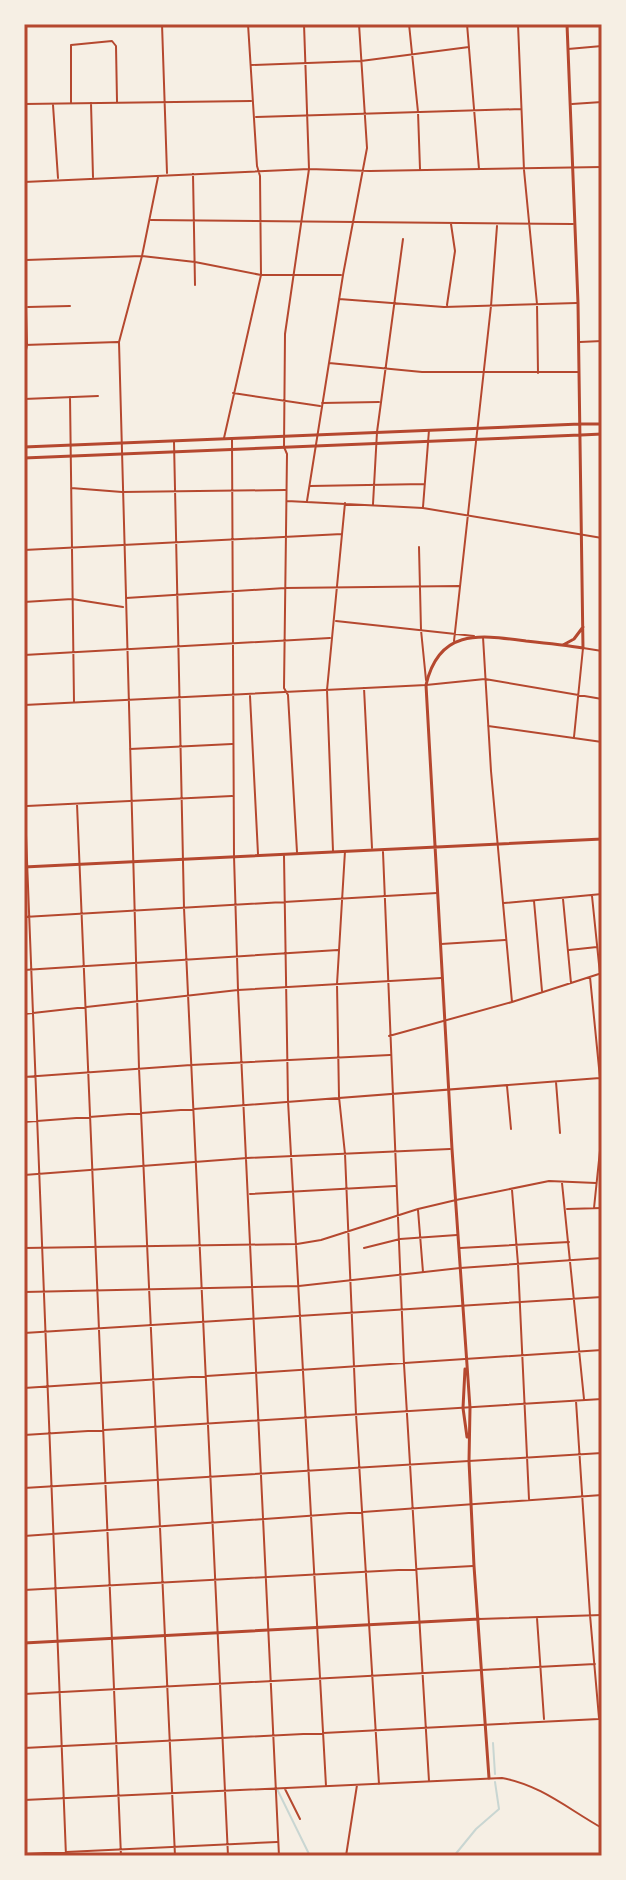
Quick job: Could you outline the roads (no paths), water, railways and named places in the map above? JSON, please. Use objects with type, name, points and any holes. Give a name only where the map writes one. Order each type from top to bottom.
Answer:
[{"type":"main road","points":[[468,1441],[470,1408],[426,685],[432,664],[454,642],[474,636],[583,648],[576,224],[567,24]]},
{"type":"main road","points":[[24,447],[602,424]]},
{"type":"main road","points":[[24,458],[602,434]]},
{"type":"main road","points":[[576,647],[575,638],[583,627]]},
{"type":"main road","points":[[562,645],[583,637]]},
{"type":"main road","points":[[25,867],[602,839]]},
{"type":"main road","points":[[466,1366],[463,1408],[468,1441],[489,1778]]},
{"type":"main road","points":[[24,1643],[479,1619]]},
{"type":"street","points":[[162,24],[168,175]]},
{"type":"street","points":[[224,439],[261,275],[261,223],[248,24]]},
{"type":"street","points":[[297,853],[288,695],[285,692],[287,454],[283,436],[285,334],[309,169],[304,24]]},
{"type":"street","points":[[307,501],[367,148],[359,24]]},
{"type":"street","points":[[409,24],[418,112],[420,171]]},
{"type":"street","points":[[467,24],[479,170]]},
{"type":"street","points":[[518,24],[524,170],[537,304],[538,373]]},
{"type":"street","points":[[71,103],[71,45],[112,41],[116,46],[117,102]]},
{"type":"street","points":[[568,49],[602,46]]},
{"type":"street","points":[[250,65],[361,61],[469,47]]},
{"type":"street","points":[[24,104],[252,101]]},
{"type":"street","points":[[91,102],[93,179]]},
{"type":"street","points":[[570,105],[602,102]]},
{"type":"street","points":[[53,104],[58,179]]},
{"type":"street","points":[[254,117],[522,109]]},
{"type":"street","points":[[24,182],[309,169],[420,171],[602,167]]},
{"type":"street","points":[[193,173],[195,285]]},
{"type":"street","points":[[158,177],[142,256],[119,342],[139,1068],[175,1856]]},
{"type":"street","points":[[150,220],[302,224],[576,224]]},
{"type":"street","points":[[447,307],[455,251],[450,223]]},
{"type":"street","points":[[454,642],[498,224]]},
{"type":"street","points":[[373,504],[380,402],[403,239]]},
{"type":"street","points":[[24,241],[27,307],[24,360]]},
{"type":"street","points":[[26,262],[142,256],[195,262],[261,275],[343,275]]},
{"type":"street","points":[[339,299],[447,307],[578,303]]},
{"type":"street","points":[[27,307],[70,306]]},
{"type":"street","points":[[579,342],[602,341]]},
{"type":"street","points":[[25,345],[119,342]]},
{"type":"street","points":[[329,363],[484,374],[579,372]]},
{"type":"street","points":[[233,393],[322,405],[380,402]]},
{"type":"street","points":[[24,399],[98,396]]},
{"type":"street","points":[[70,397],[74,703]]},
{"type":"street","points":[[423,508],[429,430]]},
{"type":"street","points":[[232,438],[235,905],[279,1856]]},
{"type":"street","points":[[174,441],[182,859],[228,1856]]},
{"type":"street","points":[[310,486],[425,484]]},
{"type":"street","points":[[70,488],[122,492],[286,490]]},
{"type":"street","points":[[286,501],[423,508],[602,538]]},
{"type":"street","points":[[333,851],[327,690],[345,503]]},
{"type":"street","points":[[24,550],[342,534]]},
{"type":"street","points":[[419,547],[426,685]]},
{"type":"street","points":[[124,598],[285,588],[461,586]]},
{"type":"street","points":[[24,602],[72,599],[124,607]]},
{"type":"street","points":[[334,621],[474,636]]},
{"type":"street","points":[[483,636],[497,844],[512,1002]]},
{"type":"street","points":[[24,655],[332,638]]},
{"type":"street","points":[[573,738],[583,648],[602,651]]},
{"type":"street","points":[[24,705],[426,685],[485,679],[602,699]]},
{"type":"street","points":[[364,688],[373,849]]},
{"type":"street","points":[[250,694],[258,855]]},
{"type":"street","points":[[488,726],[602,742]]},
{"type":"street","points":[[129,749],[233,744]]},
{"type":"street","points":[[24,784],[26,917],[31,970],[66,1854]]},
{"type":"street","points":[[24,806],[233,796]]},
{"type":"street","points":[[77,804],[121,1856]]},
{"type":"street","points":[[383,849],[404,1364],[429,1781]]},
{"type":"street","points":[[345,851],[337,984],[337,1058],[345,1154],[356,1414],[379,1784]]},
{"type":"street","points":[[284,854],[288,1101],[326,1786]]},
{"type":"street","points":[[26,917],[438,893]]},
{"type":"street","points":[[503,903],[602,894]]},
{"type":"street","points":[[389,1036],[601,974],[592,895]]},
{"type":"street","points":[[563,898],[571,983]]},
{"type":"street","points":[[534,900],[542,992]]},
{"type":"street","points":[[441,944],[506,940]]},
{"type":"street","points":[[568,950],[597,947]]},
{"type":"street","points":[[24,970],[339,950]]},
{"type":"street","points":[[590,977],[600,1078],[602,1141],[594,1208]]},
{"type":"street","points":[[24,1014],[238,990],[443,978]]},
{"type":"street","points":[[24,1077],[390,1055]]},
{"type":"street","points":[[24,1122],[600,1078]]},
{"type":"street","points":[[556,1081],[560,1133]]},
{"type":"street","points":[[507,1084],[511,1129]]},
{"type":"street","points":[[24,1175],[247,1158],[452,1149]]},
{"type":"street","points":[[24,1248],[297,1244],[418,1209],[549,1181],[596,1183]]},
{"type":"street","points":[[562,1181],[584,1400]]},
{"type":"street","points":[[248,1194],[397,1186]]},
{"type":"street","points":[[512,1189],[529,1500]]},
{"type":"street","points":[[566,1210],[602,1208]]},
{"type":"street","points":[[418,1209],[423,1272]]},
{"type":"street","points":[[364,1248],[421,1236],[458,1235]]},
{"type":"street","points":[[459,1248],[569,1242]]},
{"type":"street","points":[[24,1292],[299,1286],[460,1268],[602,1258]]},
{"type":"street","points":[[24,1333],[602,1297]]},
{"type":"street","points":[[24,1388],[602,1350]]},
{"type":"street","points":[[24,1435],[602,1399]]},
{"type":"street","points":[[24,1748],[601,1720],[590,1615],[576,1401]]},
{"type":"street","points":[[24,1488],[602,1453]]},
{"type":"street","points":[[24,1536],[602,1495]]},
{"type":"street","points":[[24,1590],[474,1566]]},
{"type":"street","points":[[479,1619],[602,1615]]},
{"type":"street","points":[[537,1617],[544,1722]]},
{"type":"street","points":[[24,1694],[595,1664]]},
{"type":"street","points":[[24,1800],[489,1778],[513,1780],[541,1789],[602,1828]]},
{"type":"street","points":[[346,1856],[358,1784]]},
{"type":"street","points":[[284,1788],[300,1819]]},
{"type":"street","points":[[24,1854],[279,1842]]},
{"type":"waterway","points":[[493,1743],[495,1774]]},
{"type":"waterway","points":[[454,1856],[476,1829],[499,1809],[495,1782]]},
{"type":"waterway","points":[[277,1789],[310,1856]]}]
